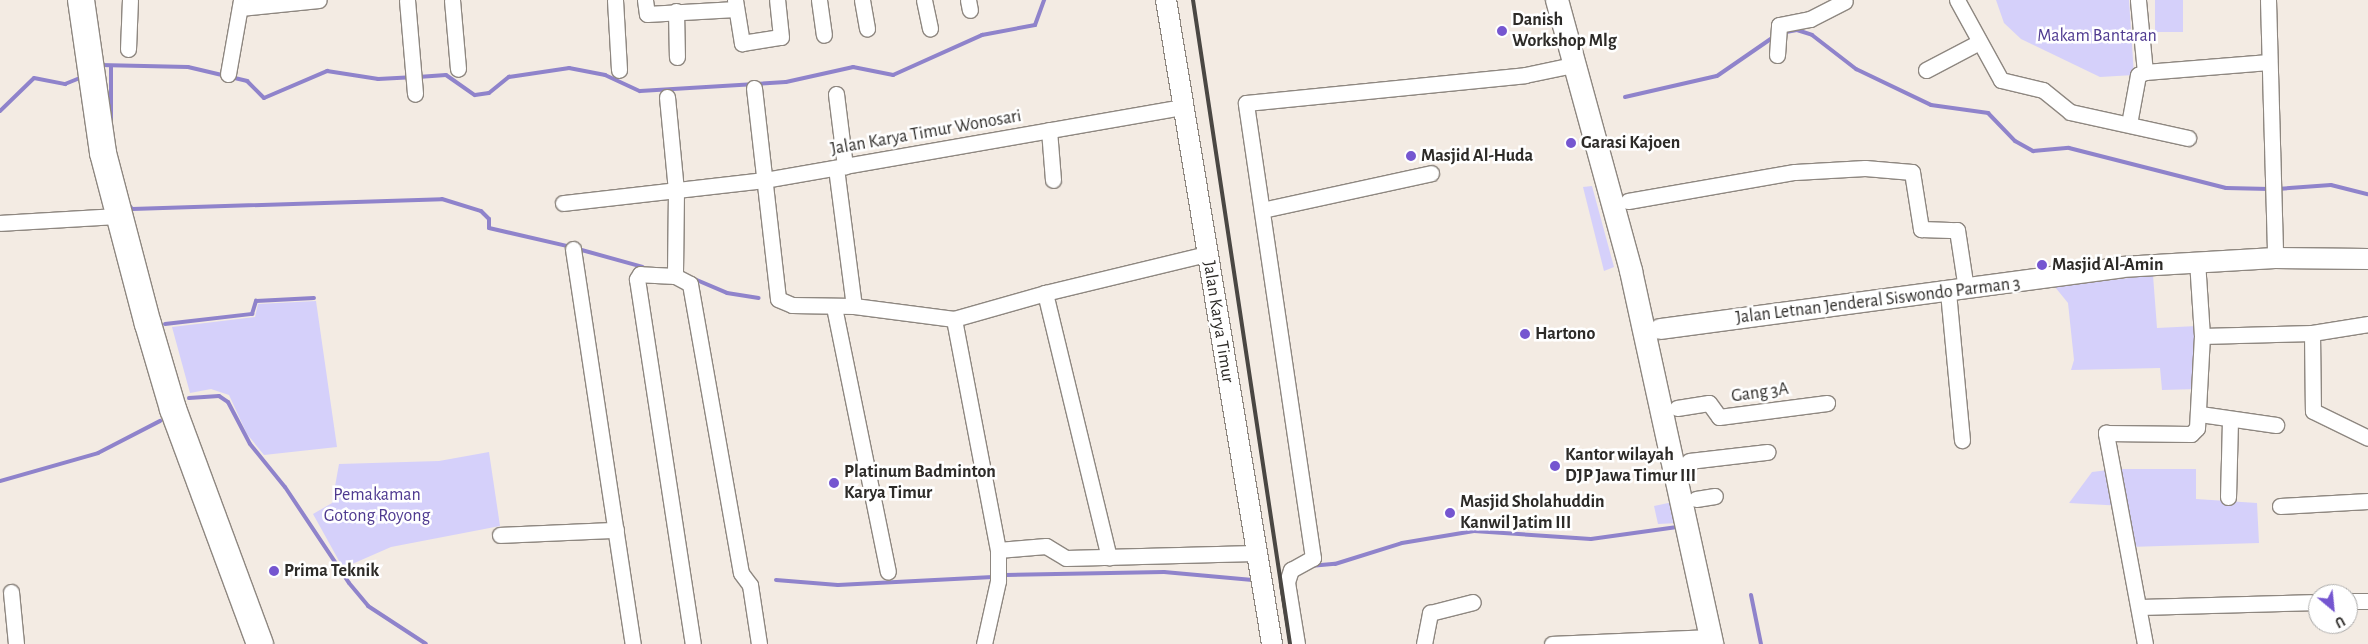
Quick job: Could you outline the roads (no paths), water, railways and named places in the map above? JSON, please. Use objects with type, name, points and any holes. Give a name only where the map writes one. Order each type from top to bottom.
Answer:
[{"type":"highway","points":[[81,0],[91,72],[118,216],[173,409],[260,644]]},
{"type":"main road","points":[[1557,0],[1571,15],[1628,201],[1660,329],[1689,461],[1706,498],[1716,642]]},
{"type":"main road","points":[[1571,15],[1577,64],[1639,303],[1716,642]]},
{"type":"street","points":[[128,49],[130,0]]},
{"type":"street","points":[[228,74],[241,4],[319,0]]},
{"type":"street","points":[[407,0],[415,83]]},
{"type":"street","points":[[452,0],[458,69]]},
{"type":"street","points":[[615,0],[619,70]]},
{"type":"street","points":[[645,0],[647,14],[735,5],[741,42],[779,38],[782,34],[777,0]]},
{"type":"street","points":[[819,0],[824,35]]},
{"type":"street","points":[[862,0],[867,29]]},
{"type":"street","points":[[924,0],[930,28]]},
{"type":"street","name":"Jalan Karya Timur","points":[[1166,0],[1255,553],[1272,644]]},
{"type":"street","points":[[1777,42],[1779,26],[1810,19],[1846,0]]},
{"type":"street","points":[[1957,0],[2001,80],[2043,90],[2070,112],[2188,138]]},
{"type":"street","points":[[2138,0],[2145,72]]},
{"type":"street","points":[[2268,0],[2275,188],[2275,258]]},
{"type":"street","points":[[676,11],[677,57]]},
{"type":"street","points":[[1926,70],[1979,42]]},
{"type":"street","points":[[2129,124],[2138,75],[2145,72],[2269,62]]},
{"type":"street","points":[[1297,644],[1289,576],[1314,558],[1246,108],[1252,100],[1525,75],[1577,64]]},
{"type":"street","points":[[754,88],[778,299],[792,305],[854,306],[954,319],[1045,293],[1206,254]]},
{"type":"street","points":[[836,94],[854,306]]},
{"type":"street","points":[[667,97],[676,191],[675,276]]},
{"type":"street","name":"Jalan Karya Timur Wonosari","points":[[563,203],[764,180],[1183,107]]},
{"type":"street","points":[[1048,130],[1054,180]]},
{"type":"street","points":[[1628,201],[1795,172],[1865,168],[1912,172],[1921,229],[1957,230],[1962,440]]},
{"type":"street","points":[[1262,210],[1431,173]]},
{"type":"street","points":[[0,223],[118,216]]},
{"type":"street","points":[[573,249],[633,644]]},
{"type":"street","name":"Jalan Letnan Jenderal Siswondo Parman 3","points":[[1660,329],[1957,290],[2197,262],[2275,258],[2368,259]]},
{"type":"street","points":[[2146,644],[2106,433],[2191,434],[2200,414],[2202,336],[2197,262]]},
{"type":"street","points":[[693,644],[638,278],[640,274],[675,276],[690,284],[741,573],[750,585],[760,644],[754,644]]},
{"type":"street","points":[[1045,293],[1108,557]]},
{"type":"street","points":[[834,307],[888,572]]},
{"type":"street","points":[[954,319],[998,550],[998,581],[984,644]]},
{"type":"street","points":[[2202,336],[2312,333],[2368,324]]},
{"type":"street","points":[[2312,333],[2312,411],[2368,438]]},
{"type":"street","name":"Gang 3A","points":[[1677,408],[1709,403],[1719,417],[1828,402]]},
{"type":"street","points":[[2200,414],[2230,420],[2276,425]]},
{"type":"street","points":[[2228,497],[2230,420]]},
{"type":"street","points":[[1689,461],[1767,452]]},
{"type":"street","points":[[2280,506],[2368,502]]},
{"type":"street","points":[[500,534],[616,530]]},
{"type":"street","points":[[998,550],[1035,545],[1066,558],[1255,553]]},
{"type":"street","points":[[11,592],[16,644]]},
{"type":"street","points":[[1424,644],[1426,617],[1430,613],[1473,602]]},
{"type":"street","points":[[2140,607],[2308,602]]},
{"type":"street","points":[[1552,644],[1716,642]]},
{"type":"waterway","points":[[418,77],[446,75],[475,95],[489,93],[509,77],[569,68],[605,75],[640,91],[786,82],[853,67],[893,75],[982,35],[1035,25],[1044,0]]},
{"type":"waterway","points":[[1781,33],[1797,30],[1812,35],[1856,69],[1931,105],[1988,113],[2015,141],[2033,151],[2069,148],[2226,188],[2270,189]]},
{"type":"waterway","points":[[1625,97],[1717,76],[1775,36]]},
{"type":"waterway","points":[[100,65],[188,67],[247,81],[264,98],[327,71],[378,79],[411,77]]},
{"type":"waterway","points":[[111,67],[111,123]]},
{"type":"waterway","points":[[0,111],[34,78],[65,84],[82,77]]},
{"type":"waterway","points":[[2277,189],[2331,185],[2368,194]]},
{"type":"waterway","points":[[129,205],[132,209],[442,199],[481,211],[489,219],[489,228],[571,247]]},
{"type":"waterway","points":[[578,249],[643,267]]},
{"type":"waterway","points":[[692,278],[727,293],[759,298]]},
{"type":"waterway","points":[[165,324],[252,314],[256,301],[314,298]]},
{"type":"waterway","points":[[189,398],[219,396],[228,402],[250,444],[285,487],[349,583],[368,606],[426,644]]},
{"type":"waterway","points":[[0,481],[98,453],[160,421]]},
{"type":"waterway","points":[[1310,566],[1335,564],[1402,543],[1474,531],[1591,539],[1677,527]]},
{"type":"waterway","points":[[1006,575],[1164,572],[1253,580]]},
{"type":"waterway","points":[[776,580],[838,585],[993,577]]},
{"type":"waterway","points":[[1751,595],[1761,644]]},
{"type":"railway","points":[[1193,0],[1290,644]]},
{"type":"place","name":"Danish Workshop Mlg","points":[[1502,31]]},
{"type":"place","name":"Garasi Kajoen","points":[[1571,143]]},
{"type":"place","name":"Masjid Al-Huda","points":[[1411,156]]},
{"type":"place","name":"Masjid Al-Amin","points":[[2042,265]]},
{"type":"place","name":"Hartono","points":[[1525,334]]},
{"type":"place","name":"Kantor wilayah DJP Jawa Timur III","points":[[1555,466]]},
{"type":"place","name":"Platinum Badminton Karya Timur","points":[[834,483]]},
{"type":"place","name":"Masjid Sholahuddin Kanwil Jatim III","points":[[1450,513]]},
{"type":"place","name":"Prima Teknik","points":[[274,571]]},
{"type":"park label","name":"Makam Bantaran","points":[[2097,36]]},
{"type":"park label","name":"Pemakaman Gotong Royong","points":[[377,506]]}]
